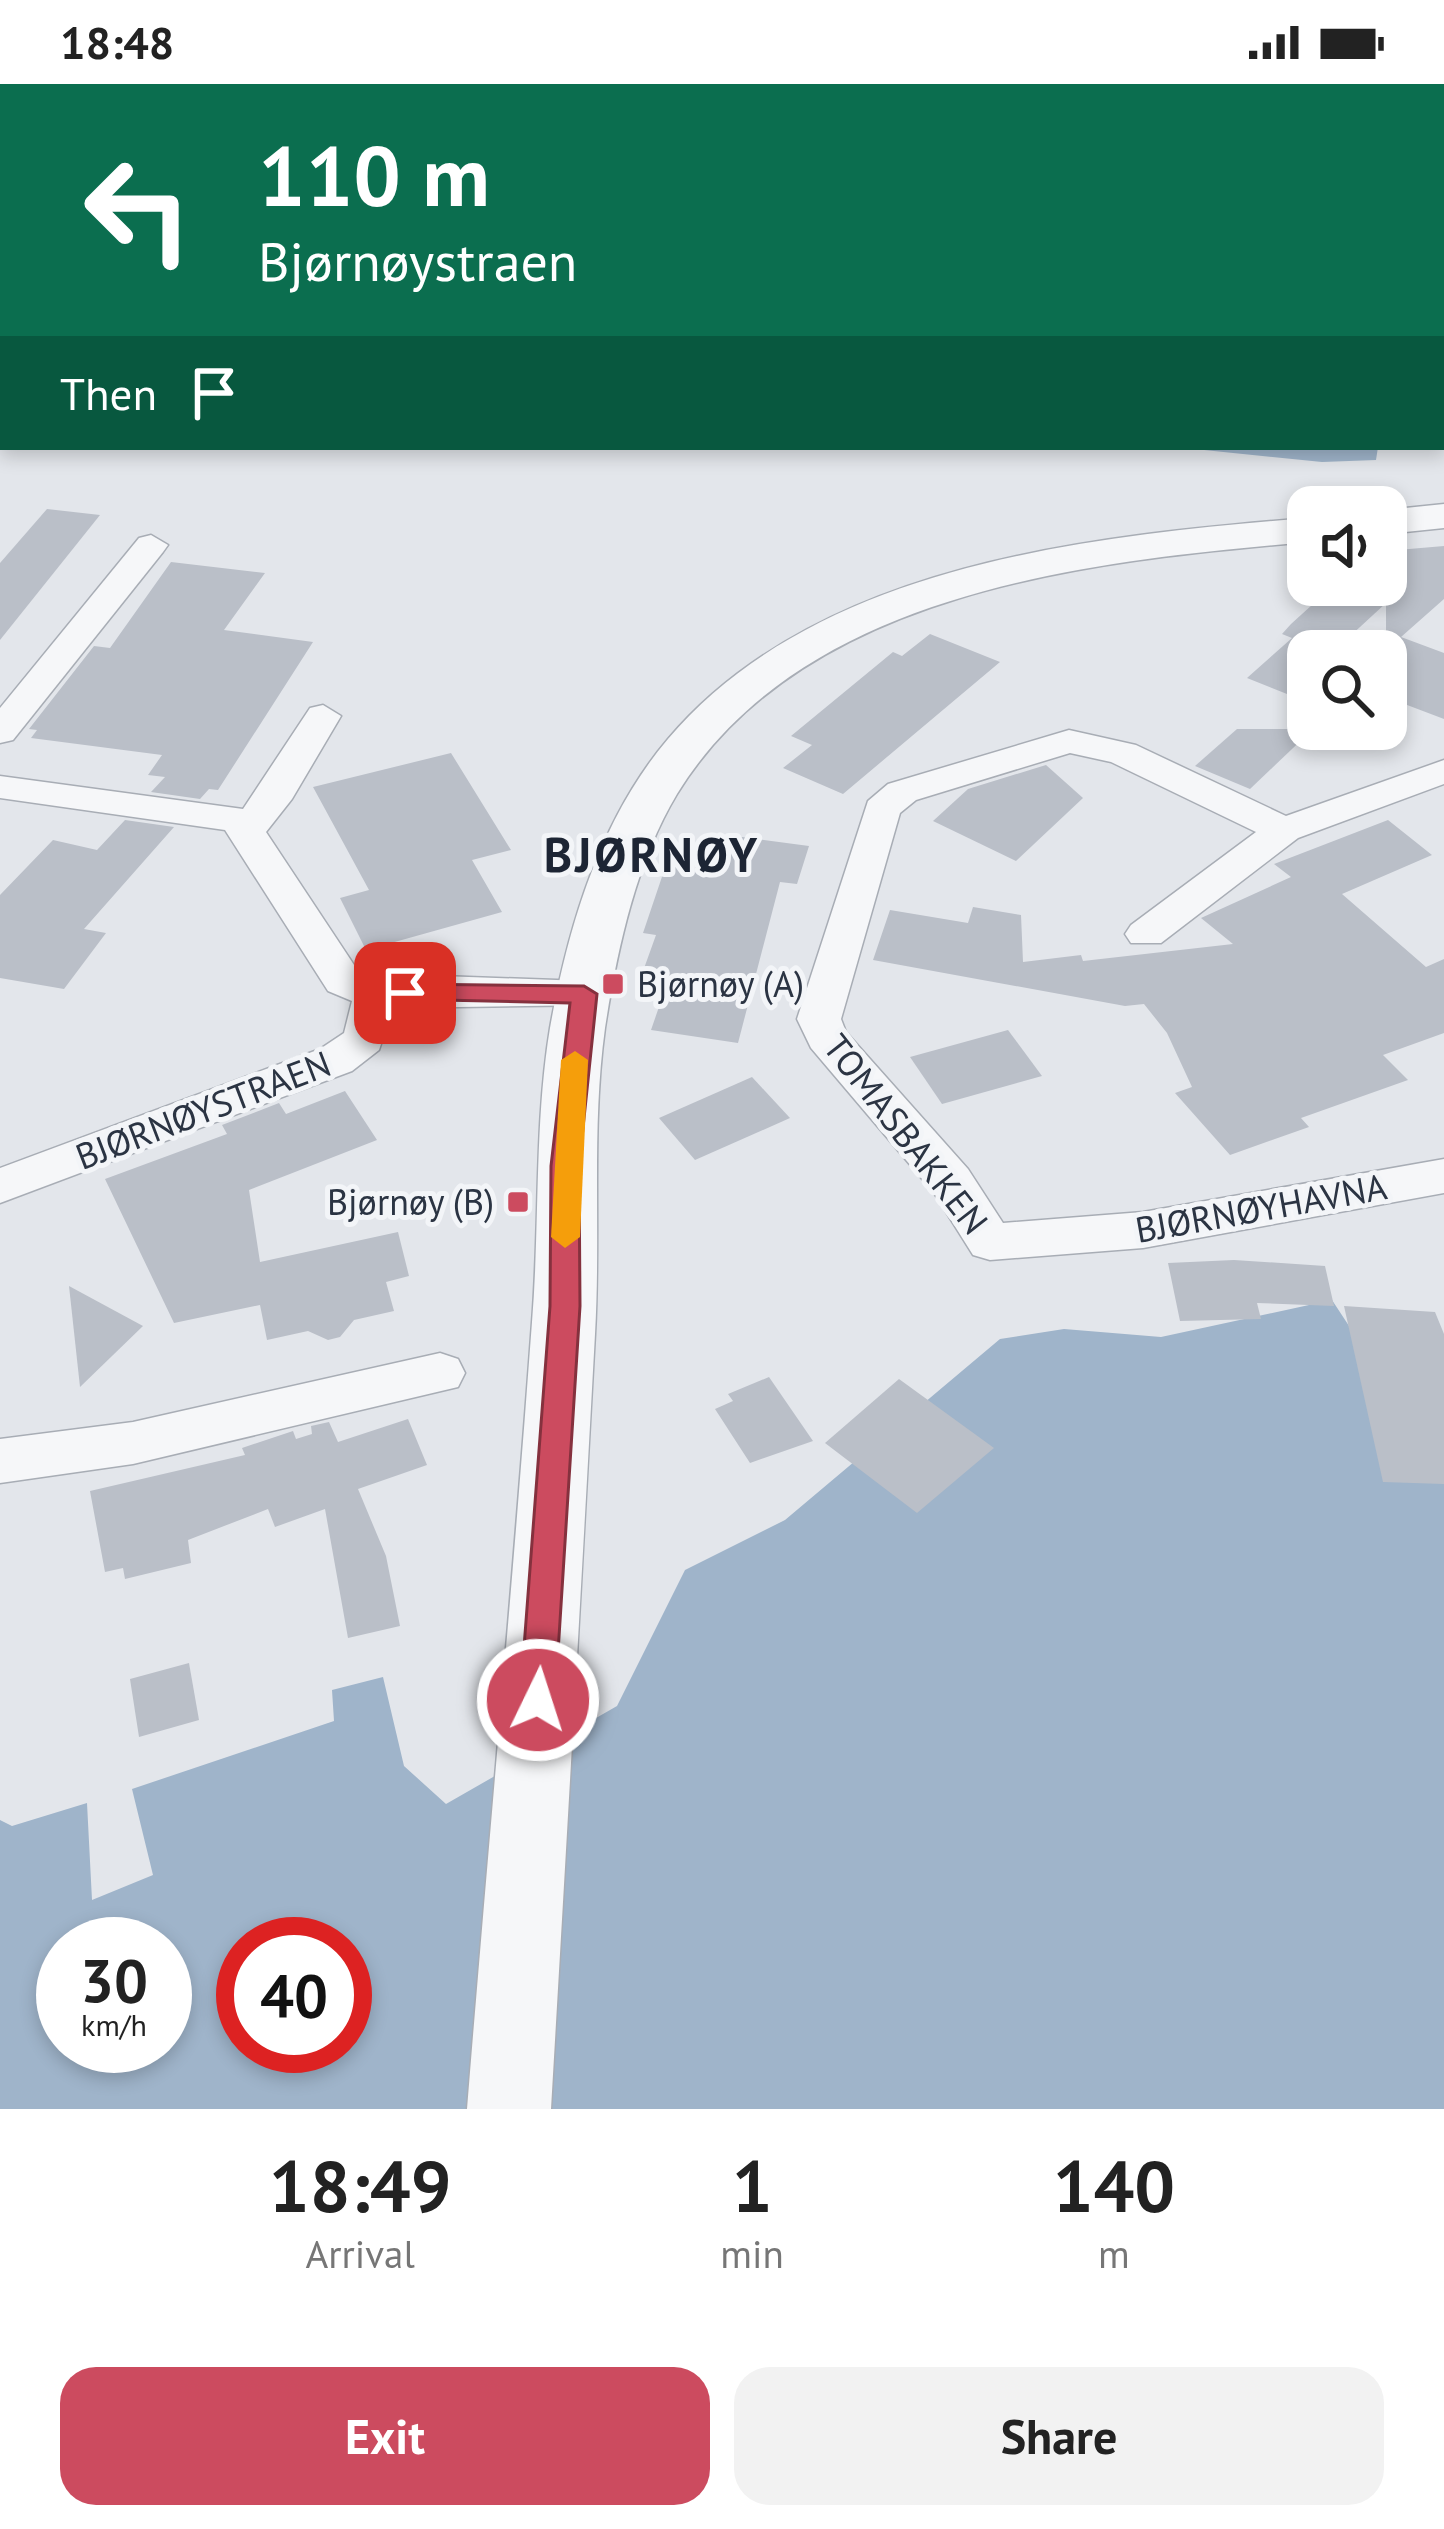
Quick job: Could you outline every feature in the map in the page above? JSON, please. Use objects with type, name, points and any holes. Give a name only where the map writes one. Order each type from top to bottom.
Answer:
[{"type":"street","points":[[1407,520],[1444,516]]},
{"type":"street","points":[[509,2109],[565,1306],[565,1166],[584,994],[623,862],[652,795],[736,698],[895,609],[1024,566],[1155,545],[1287,532]]},
{"type":"street","points":[[0,732],[152,544]]},
{"type":"street","points":[[248,828],[273,799],[323,716]]},
{"type":"street","name":"TOMASBAKKEN","points":[[1077,1234],[990,1242],[951,1181],[821,1029],[821,997],[882,809],[902,792],[1069,741],[1124,753],[1284,830]]},
{"type":"street","points":[[1147,934],[1284,830],[1444,771]]},
{"type":"street","points":[[0,787],[219,815],[248,828],[299,919],[343,980],[375,994],[441,990],[584,994]]},
{"type":"street","name":"BJØRNØYSTRAEN","points":[[0,1186],[336,1060],[364,1040],[375,994]]},
{"type":"street","name":"BJØRNØYHAVNA","points":[[1077,1234],[1281,1208],[1444,1176]]},
{"type":"street","points":[[0,1461],[133,1443],[440,1373]]},
{"type":"water","points":[[1204,450],[1378,450],[1376,460],[1322,462]]},
{"type":"water","points":[[1332,1300],[1391,1390],[1444,1391],[1444,2109],[0,2109],[0,1820],[12,1826],[87,1803],[92,1900],[153,1875],[132,1789],[334,1721],[332,1690],[383,1677],[404,1766],[446,1804],[617,1706],[685,1570],[785,1520],[1000,1339],[1064,1329],[1161,1337]]},
{"type":"building","points":[[47,509],[100,515],[0,640],[0,563]]},
{"type":"building","points":[[1444,546],[1444,599],[1407,632],[1386,630],[1386,606],[1407,606],[1407,549]]},
{"type":"building","points":[[171,562],[265,573],[224,630],[313,642],[218,790],[209,789],[200,799],[151,792],[165,777],[148,775],[162,755],[31,738],[37,730],[29,729],[94,646],[110,648]]},
{"type":"building","points":[[1311,606],[1383,606],[1357,630],[1287,630],[1287,636],[1282,634]]},
{"type":"building","points":[[930,634],[1000,662],[843,794],[783,768],[812,745],[791,736],[893,652],[902,656]]},
{"type":"building","points":[[1407,639],[1444,653],[1444,719],[1407,705]]},
{"type":"building","points":[[1287,642],[1287,694],[1247,678]]},
{"type":"building","points":[[1237,729],[1287,729],[1287,750],[1291,750],[1250,789],[1195,766]]},
{"type":"building","points":[[451,753],[511,850],[472,860],[502,912],[366,950],[340,898],[369,890],[313,787]]},
{"type":"building","points":[[1046,765],[1083,798],[1016,861],[933,821],[968,789]]},
{"type":"building","points":[[125,820],[174,827],[84,929],[106,933],[64,989],[0,978],[0,895],[53,840],[97,850]]},
{"type":"building","points":[[1388,820],[1432,855],[1342,894],[1426,967],[1444,959],[1444,1033],[1383,1055],[1408,1080],[1301,1118],[1309,1127],[1230,1155],[1175,1093],[1192,1087],[1167,1033],[1144,1004],[1125,1006],[873,960],[890,910],[968,923],[973,907],[1021,915],[1023,962],[1081,955],[1083,961],[1233,944],[1201,918],[1291,877],[1274,864]]},
{"type":"building","points":[[713,833],[809,846],[797,884],[780,882],[738,1043],[651,1030],[669,978],[642,974],[656,935],[643,933],[669,856],[704,860]]},
{"type":"building","points":[[1008,1030],[1042,1076],[942,1104],[910,1057]]},
{"type":"building","points":[[752,1077],[790,1118],[695,1160],[659,1118]]},
{"type":"building","points":[[345,1091],[377,1140],[249,1190],[260,1262],[398,1232],[409,1276],[386,1282],[394,1311],[354,1320],[340,1337],[328,1340],[308,1331],[267,1340],[260,1305],[174,1323],[105,1179],[227,1134],[222,1125],[279,1103],[286,1114]]},
{"type":"building","points":[[1234,1260],[1325,1266],[1334,1306],[1257,1303],[1261,1319],[1180,1321],[1168,1263]]},
{"type":"building","points":[[69,1286],[143,1326],[80,1387]]},
{"type":"building","points":[[1344,1306],[1435,1312],[1444,1334],[1444,1484],[1383,1482]]},
{"type":"building","points":[[769,1377],[813,1441],[750,1463],[715,1409],[733,1401],[728,1394]]},
{"type":"building","points":[[899,1379],[994,1448],[917,1513],[825,1443]]},
{"type":"building","points":[[408,1419],[427,1465],[358,1489],[386,1556],[400,1626],[348,1638],[325,1509],[275,1527],[268,1509],[188,1540],[191,1563],[125,1579],[123,1568],[105,1572],[90,1491],[245,1455],[242,1448],[293,1431],[296,1439],[312,1434],[311,1426],[329,1422],[338,1442]]},
{"type":"building","points":[[189,1663],[199,1720],[139,1737],[130,1679]]},
{"type":"slow traffic","points":[[565,1237],[565,1166],[575,1060]]},
{"type":"place","name":"Bjørnøy (A)","points":[[613,984]]},
{"type":"place","name":"Bjørnøy (B)","points":[[518,1202]]},
{"type":"district","name":"BJØRNØY","points":[[652,855]]},
{"type":"route","points":[[405,993],[584,994],[565,1166],[565,1306],[538,1700]]}]
